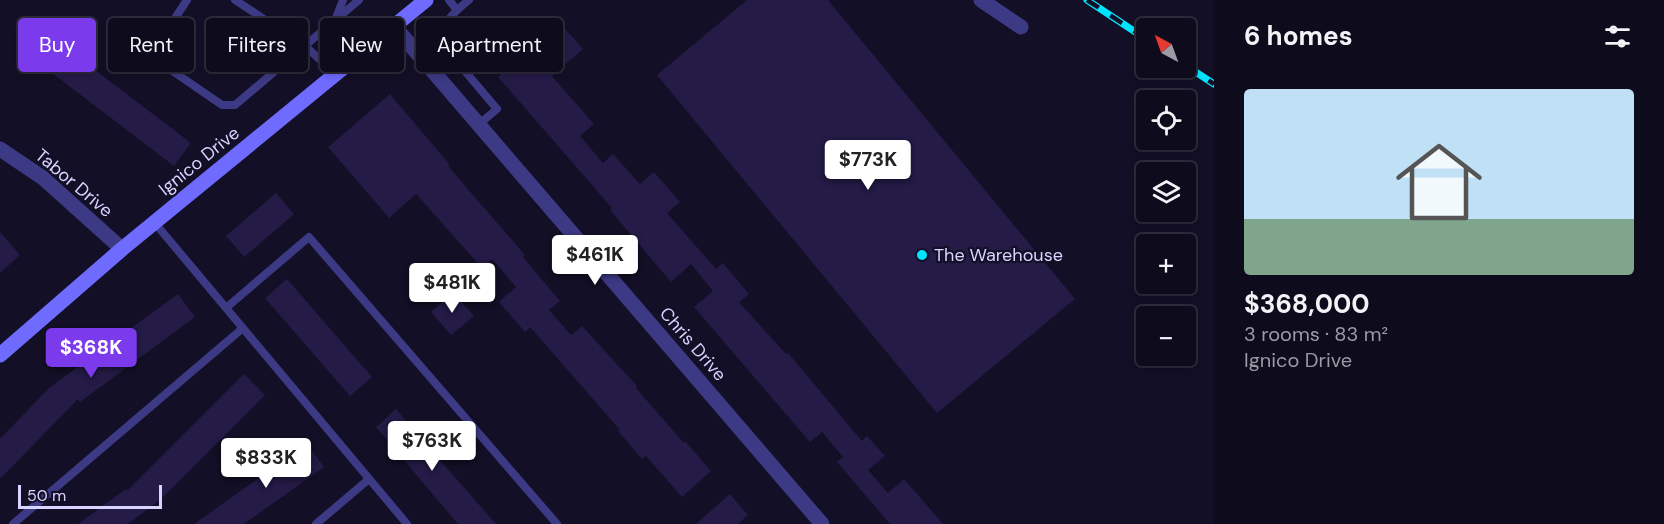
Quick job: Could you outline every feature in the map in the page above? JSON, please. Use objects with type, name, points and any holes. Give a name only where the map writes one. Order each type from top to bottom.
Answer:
[{"type":"street","name":"Ignico Drive","points":[[404,18],[426,0]]},
{"type":"street","points":[[981,0],[1021,27]]},
{"type":"street","name":"Chris Drive","points":[[404,38],[416,52]]},
{"type":"street","name":"Ignico Drive","points":[[0,355],[154,222],[338,72]]},
{"type":"street","name":"Chris Drive","points":[[433,72],[822,524]]},
{"type":"street","name":"Tabor Drive","points":[[0,149],[43,178],[122,249]]},
{"type":"lane","points":[[187,0],[156,47],[158,61],[222,105],[235,105],[274,72]]},
{"type":"lane","points":[[235,0],[262,18]]},
{"type":"lane","points":[[335,18],[344,0]]},
{"type":"lane","points":[[338,18],[359,0]]},
{"type":"lane","points":[[449,0],[457,10]]},
{"type":"lane","points":[[450,18],[469,0]]},
{"type":"lane","points":[[308,43],[320,33]]},
{"type":"lane","points":[[308,49],[336,74]]},
{"type":"lane","points":[[466,72],[497,108],[478,124]]},
{"type":"lane","points":[[154,222],[407,524]]},
{"type":"lane","points":[[226,308],[309,237],[557,524]]},
{"type":"lane","points":[[14,524],[243,328]]},
{"type":"lane","points":[[316,524],[369,479]]},
{"type":"building","points":[[747,0],[828,0],[1075,299],[937,413],[657,75]]},
{"type":"building","points":[[563,26],[583,49],[563,66]]},
{"type":"building","points":[[96,71],[191,143],[174,166],[51,72]]},
{"type":"building","points":[[504,72],[557,72],[552,76],[594,124],[580,136],[603,163],[613,154],[640,184],[654,172],[680,202],[667,213],[716,269],[723,263],[749,294],[739,302],[786,354],[788,353],[862,441],[867,436],[885,456],[868,470],[888,493],[904,479],[943,524],[890,524],[837,462],[843,457],[822,432],[810,442],[694,307],[713,291],[691,264],[671,282],[610,210],[612,208],[498,77]]},
{"type":"building","points":[[390,94],[450,165],[448,166],[525,255],[523,257],[560,301],[549,310],[571,335],[582,326],[711,471],[682,497],[646,456],[642,459],[618,431],[620,430],[530,327],[525,332],[499,302],[516,287],[492,259],[482,268],[416,194],[389,218],[328,147]]},
{"type":"building","points":[[276,193],[294,214],[244,257],[226,236]]},
{"type":"building","points":[[0,232],[20,255],[0,273]]},
{"type":"building","points":[[287,279],[372,377],[350,396],[265,298]]},
{"type":"building","points":[[453,292],[474,316],[451,335],[431,312]]},
{"type":"building","points":[[178,294],[195,317],[80,402],[78,399],[0,479],[0,439],[49,388]]},
{"type":"building","points":[[244,374],[265,395],[160,500],[128,524],[78,524],[126,489],[127,491]]},
{"type":"building","points":[[396,409],[496,524],[458,524],[376,427]]},
{"type":"building","points":[[307,444],[324,467],[244,524],[194,524]]},
{"type":"building","points":[[730,494],[748,515],[738,524],[696,524]]},
{"type":"railway","points":[[1087,0],[1136,32]]},
{"type":"railway","points":[[1196,72],[1214,84]]},
{"type":"place","name":"The Warehouse","points":[[922,255]]}]
